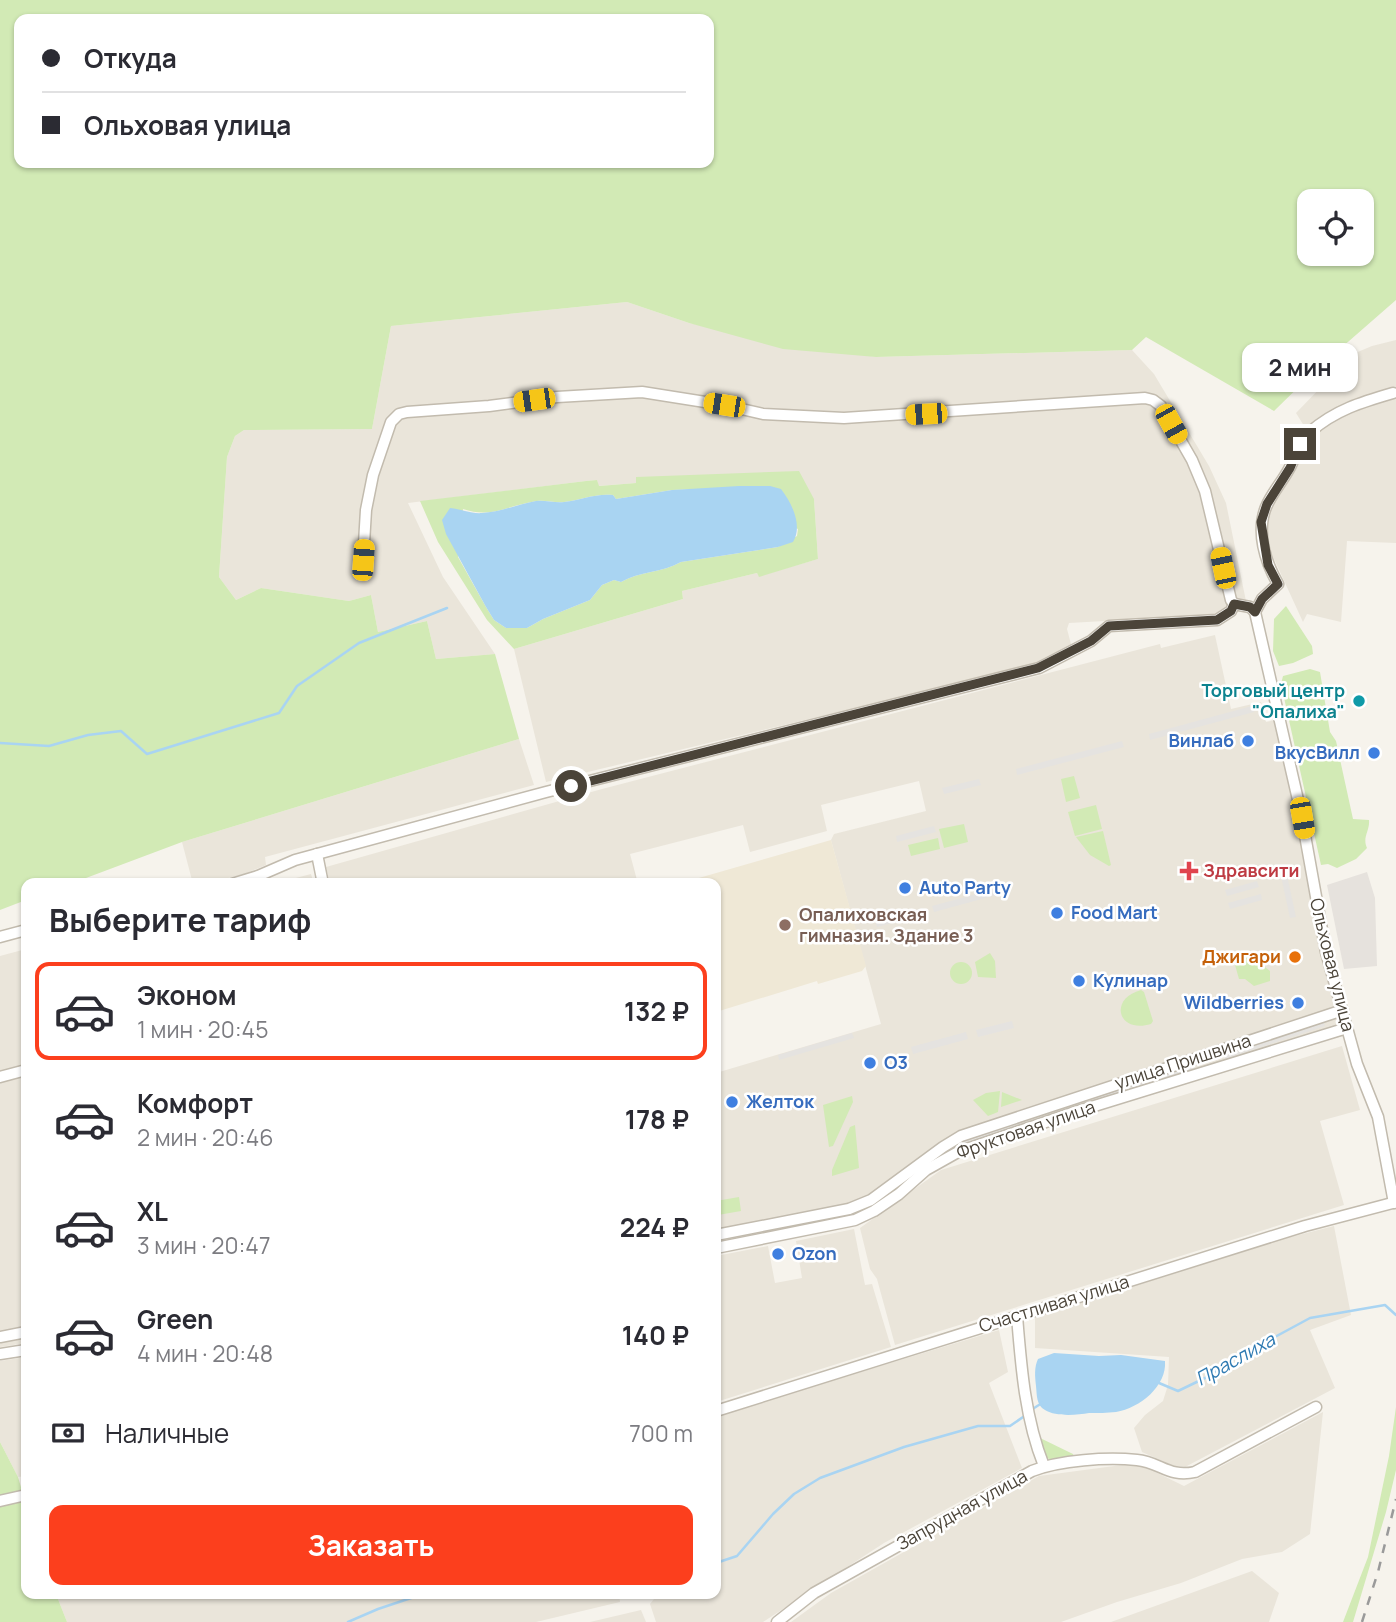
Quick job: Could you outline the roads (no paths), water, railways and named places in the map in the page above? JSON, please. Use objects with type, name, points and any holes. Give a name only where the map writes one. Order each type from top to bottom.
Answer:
[{"type":"street","points":[[363,560],[366,510],[373,475],[391,422],[399,414],[407,412],[489,406],[557,397],[642,392],[763,414],[844,418],[1145,398],[1161,406],[1192,460],[1205,491],[1228,593],[1234,604],[1251,609],[1278,584],[1268,565],[1261,522],[1267,504],[1290,468],[1300,444],[1309,432],[1349,405],[1393,393]]},
{"type":"street","points":[[248,878],[295,860],[546,792],[1038,668],[1091,641],[1109,626],[1217,620],[1231,611],[1234,604]]},
{"type":"street","name":"Ольховая улица","points":[[1251,609],[1301,813],[1326,952],[1357,1064],[1378,1117],[1395,1202]]},
{"type":"street","points":[[317,854],[322,878]]},
{"type":"street","points":[[0,937],[21,931]]},
{"type":"street","name":"улица Пришвина","points":[[721,1234],[849,1209],[871,1200],[961,1136],[1343,1010]]},
{"type":"street","name":"Фруктовая улица","points":[[721,1247],[855,1220],[874,1212],[932,1166],[958,1152],[1088,1108],[1348,1028]]},
{"type":"street","points":[[0,1077],[21,1071]]},
{"type":"street","name":"Счастливая улица","points":[[721,1409],[1305,1226],[1395,1202]]},
{"type":"street","points":[[1017,1315],[1020,1360],[1031,1425],[1044,1466]]},
{"type":"street","points":[[0,1337],[21,1333]]},
{"type":"street","points":[[0,1354],[21,1351]]},
{"type":"street","name":"Запрудная улица","points":[[777,1622],[814,1593],[1044,1466],[1111,1459],[1140,1460],[1181,1476],[1195,1472],[1316,1407]]},
{"type":"street","points":[[0,1501],[21,1496]]},
{"type":"water","points":[[770,486],[781,489],[789,501],[796,522],[793,542],[778,547],[681,562],[621,582],[614,580],[602,585],[590,600],[527,628],[506,628],[494,620],[446,534],[442,520],[450,508],[482,513],[536,501],[564,502],[607,495],[613,495],[616,499],[672,490]]},
{"type":"water","points":[[1054,1353],[1121,1355],[1165,1361],[1164,1370],[1157,1387],[1143,1401],[1125,1410],[1055,1414],[1038,1403],[1035,1375],[1038,1359]]},
{"type":"waterway","points":[[0,743],[49,746],[88,735],[121,731],[147,754],[279,713],[297,686],[359,643],[447,608]]},
{"type":"waterway","name":"Праслиха","points":[[1159,1383],[1178,1391],[1310,1318],[1385,1305],[1396,1315]]},
{"type":"waterway","name":"Праслиха","points":[[1031,1410],[1042,1403]]},
{"type":"waterway","name":"Праслиха","points":[[721,1561],[737,1556],[794,1494],[820,1478],[904,1447],[978,1426],[1010,1426],[1026,1415]]},
{"type":"waterway","name":"Праслиха","points":[[348,1622],[408,1599]]},
{"type":"railway","points":[[1362,1622],[1378,1572],[1396,1499]]},
{"type":"place","name":"Торговый центр \"Опалиха\"","points":[[1359,701]]},
{"type":"place","name":"Винлаб","points":[[1248,741]]},
{"type":"place","name":"ВкусВилл","points":[[1374,753]]},
{"type":"place","name":"Здравсити","points":[[1189,871]]},
{"type":"place","name":"Auto Party","points":[[905,888]]},
{"type":"place","name":"Food Mart","points":[[1057,913]]},
{"type":"place","name":"Опалиховская гимназия. Здание 3","points":[[785,925]]},
{"type":"place","name":"Джигари","points":[[1295,957]]},
{"type":"place","name":"Кулинар","points":[[1079,981]]},
{"type":"place","name":"Wildberries","points":[[1298,1003]]},
{"type":"place","name":"О3","points":[[870,1063]]},
{"type":"place","name":"Желток","points":[[732,1102]]},
{"type":"place","name":"Ozon","points":[[778,1254]]}]
